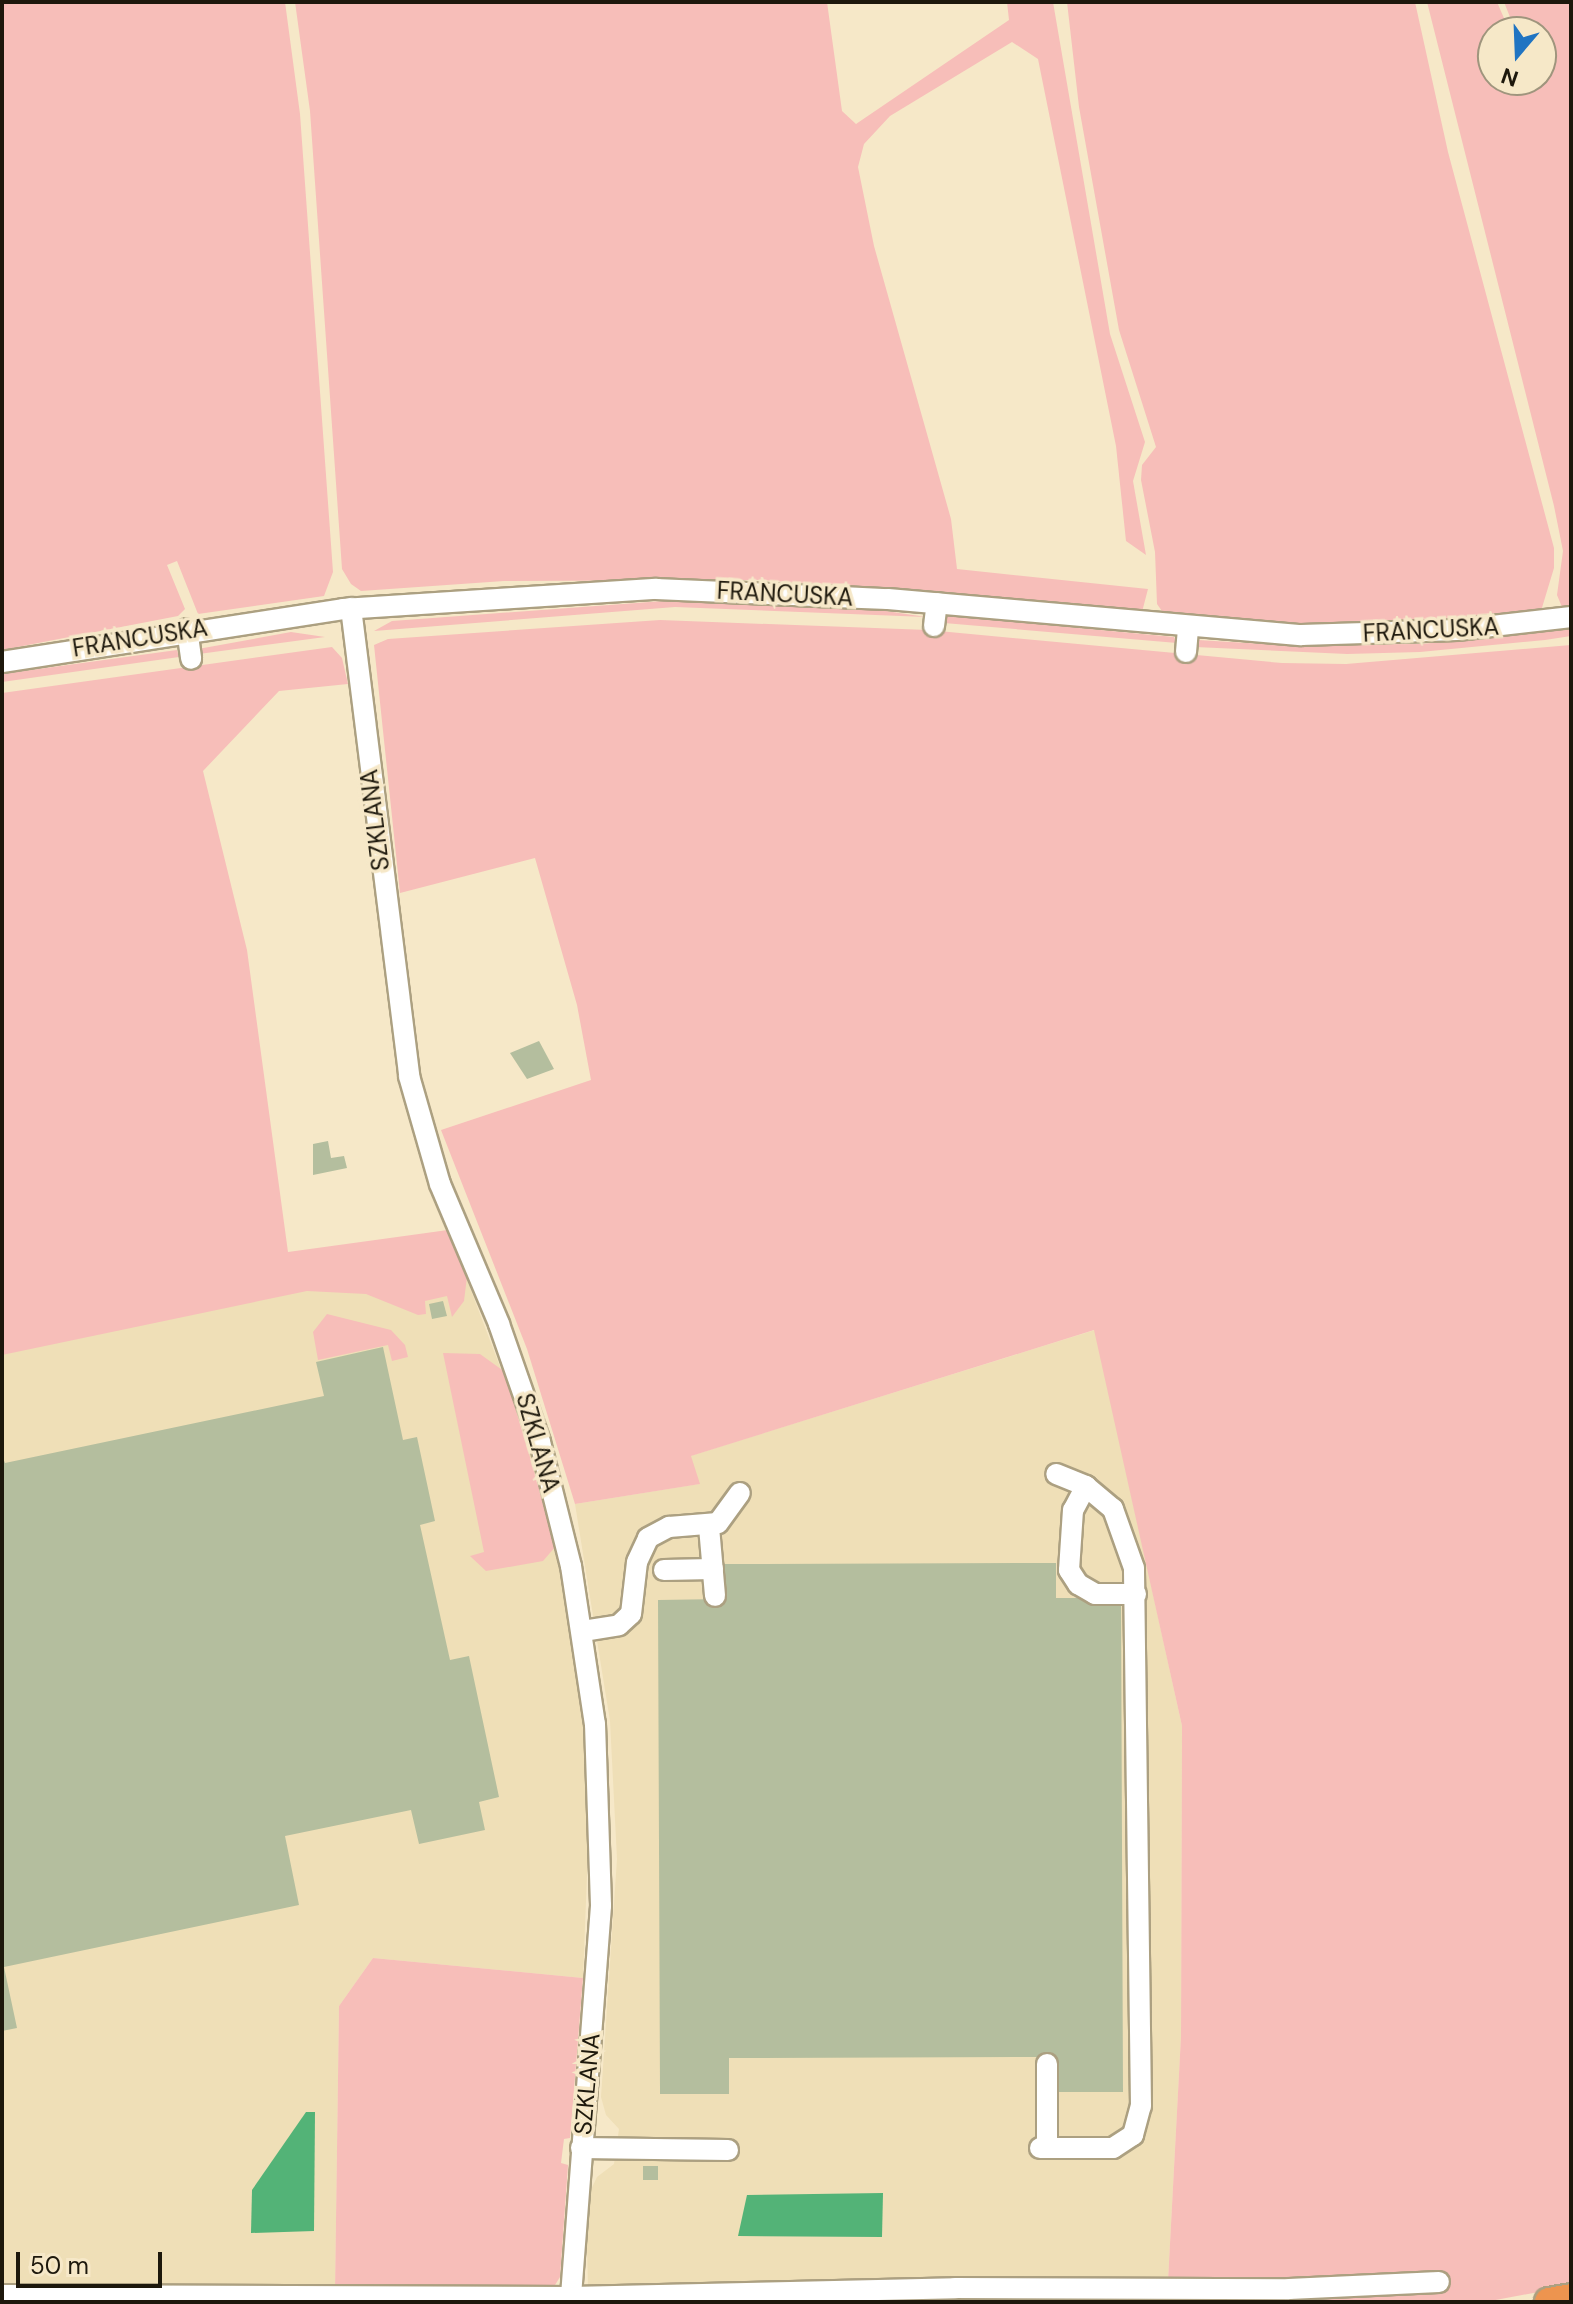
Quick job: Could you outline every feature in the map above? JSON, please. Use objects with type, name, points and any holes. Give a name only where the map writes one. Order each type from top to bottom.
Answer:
[{"type":"highway","points":[[1549,2302],[1571,2298]]},
{"type":"street","name":"FRANCUSKA","points":[[2,662],[187,629],[351,608],[656,589],[759,590],[1188,627],[1388,634],[1571,617]]},
{"type":"street","points":[[934,626],[937,603]]},
{"type":"street","name":"SZKLANA","points":[[351,608],[409,1076],[440,1184],[499,1324],[540,1442],[583,1631],[595,1724],[601,1839],[571,2297]]},
{"type":"street","points":[[1186,652],[1188,627]]},
{"type":"street","points":[[187,629],[191,659]]},
{"type":"street","points":[[1047,2064],[1043,2148],[1113,2148],[1125,2143],[1139,2122],[1136,1594],[1125,1535],[1113,1509],[1086,1486],[1056,1474]]},
{"type":"street","points":[[1086,1486],[1073,1510],[1069,1570],[1095,1594],[1136,1594]]},
{"type":"street","points":[[583,1631],[619,1625],[631,1614],[637,1562],[648,1538],[669,1527],[709,1527],[724,1517],[740,1493]]},
{"type":"street","points":[[709,1527],[715,1596]]},
{"type":"street","points":[[664,1570],[713,1569]]},
{"type":"street","points":[[581,2148],[728,2150]]},
{"type":"street","points":[[2,2295],[571,2297],[955,2288],[1289,2289],[1439,2282]]},
{"type":"shaded area","points":[[2,2],[285,2],[300,114],[333,572],[324,596],[198,614],[177,561],[167,565],[185,609],[178,616],[2,650]]},
{"type":"shaded area","points":[[295,2],[827,2],[842,111],[856,124],[1009,20],[1007,2],[1053,2],[1110,334],[1145,442],[1133,481],[1146,555],[1126,541],[1116,446],[1038,59],[1012,42],[890,116],[864,144],[858,167],[874,246],[951,519],[957,569],[1148,589],[1142,612],[762,580],[504,581],[361,591],[351,584],[342,569],[310,111]]},
{"type":"shaded area","points":[[1067,2],[1415,2],[1448,152],[1554,548],[1554,568],[1541,611],[1456,621],[1303,626],[1164,614],[1157,604],[1155,552],[1141,480],[1142,465],[1156,447],[1119,330],[1079,107]]},
{"type":"shaded area","points":[[1427,2],[1497,2],[1503,16],[1477,16],[1477,96],[1557,96],[1557,16],[1510,16],[1504,2],[1571,2],[1571,605],[1562,607],[1557,595],[1563,551]]},
{"type":"shaded area","points":[[677,600],[866,608],[926,617],[675,607],[374,631],[392,621]]},
{"type":"shaded area","points":[[944,615],[1174,637],[1177,643],[944,623]]},
{"type":"shaded area","points":[[660,620],[928,630],[1282,663],[1346,664],[1571,645],[1571,2286],[1485,2302],[954,2302],[954,2294],[1289,2297],[1446,2289],[1445,2278],[1168,2281],[1181,2036],[1182,1726],[1094,1330],[691,1456],[700,1484],[575,1504],[527,1349],[441,1130],[591,1080],[577,1005],[535,858],[400,893],[374,645],[388,639]]},
{"type":"shaded area","points":[[1571,628],[1571,636],[1420,652],[1347,654],[1195,647],[1198,640],[1280,645],[1422,644]]},
{"type":"shaded area","points":[[291,632],[325,637],[199,654],[198,649]]},
{"type":"shaded area","points":[[332,647],[342,658],[348,684],[279,691],[203,771],[247,950],[288,1252],[448,1230],[467,1277],[464,1301],[452,1317],[447,1296],[425,1301],[426,1314],[418,1315],[366,1294],[307,1291],[2,1355],[2,693]]},
{"type":"shaded area","points":[[177,650],[179,657],[2,682],[2,674]]},
{"type":"shaded area","points":[[2,1183],[48,1297],[448,1230],[529,1443],[561,1565],[583,1722],[589,1824],[583,1978],[373,1958],[339,2006],[335,2290],[2,2289]]},
{"type":"shaded area","points":[[327,1314],[391,1330],[405,1345],[408,1357],[392,1361],[388,1345],[318,1360],[313,1332]]},
{"type":"shaded area","points":[[1095,1330],[1182,1726],[1181,2036],[1168,2281],[588,2289],[586,2200],[597,2177],[614,2164],[619,2129],[606,2115],[601,2097],[617,1859],[610,1721],[575,1504],[699,1484],[690,1456]]},
{"type":"shaded area","points":[[443,1353],[480,1354],[505,1372],[556,1546],[543,1561],[486,1571],[470,1556],[484,1552]]},
{"type":"shaded area","points":[[373,1958],[583,1978],[570,2138],[564,2139],[561,2163],[568,2165],[560,2277],[555,2285],[542,2290],[335,2290],[339,2006]]},
{"type":"shaded area","points":[[306,2112],[315,2112],[314,2231],[251,2233],[252,2190]]},
{"type":"shaded area","points":[[883,2193],[882,2237],[738,2236],[747,2195]]},
{"type":"building","points":[[539,1041],[554,1069],[527,1079],[510,1053]]},
{"type":"building","points":[[328,1141],[331,1158],[344,1156],[347,1168],[313,1175],[313,1144]]},
{"type":"building","points":[[443,1301],[447,1316],[432,1319],[429,1304]]},
{"type":"building","points":[[383,1347],[403,1440],[417,1437],[435,1521],[420,1525],[450,1660],[469,1656],[499,1797],[479,1802],[485,1830],[419,1844],[411,1810],[285,1836],[299,1905],[4,1967],[17,2028],[2,2031],[2,1456],[5,1463],[324,1396],[316,1362]]},
{"type":"building","points":[[1056,1563],[1056,1598],[1121,1598],[1123,2092],[1054,2092],[1054,2057],[729,2058],[729,2094],[660,2094],[658,1600],[723,1599],[724,1564]]},
{"type":"building","points":[[643,2166],[658,2166],[658,2180],[643,2180]]}]
